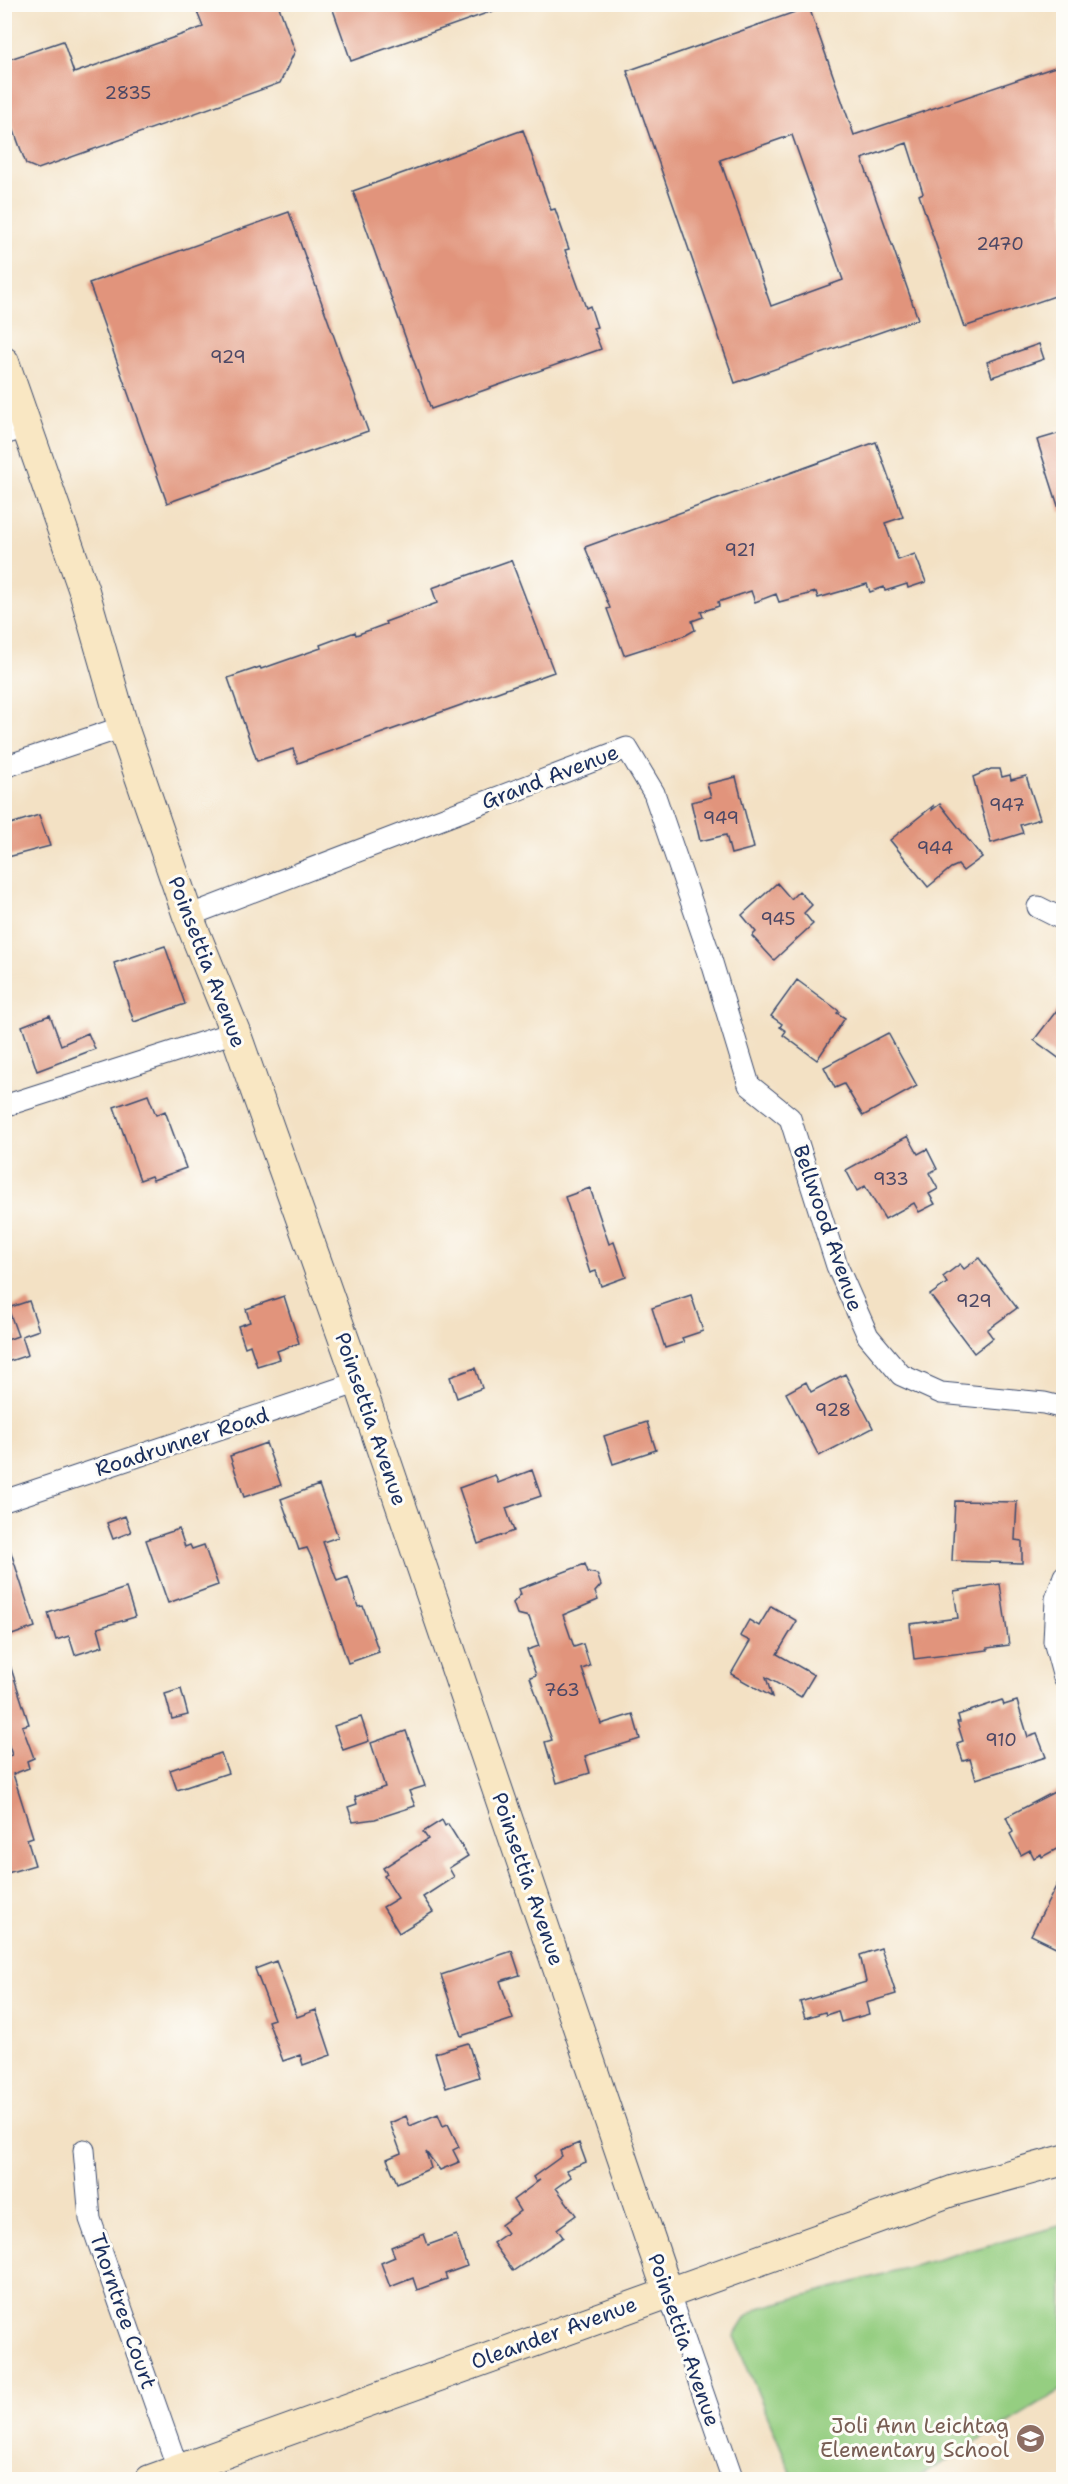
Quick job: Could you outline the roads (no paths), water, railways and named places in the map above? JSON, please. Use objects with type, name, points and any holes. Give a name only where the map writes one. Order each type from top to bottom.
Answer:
[{"type":"street","name":"Poinsettia Avenue","points":[[4,362],[16,430],[84,591],[123,727],[188,916],[235,1032],[359,1382],[733,2480]]},
{"type":"street","points":[[4,767],[123,727]]},
{"type":"street","name":"Grand Avenue","points":[[188,916],[627,748],[654,793],[710,956],[749,1085],[790,1118]]},
{"type":"street","points":[[1038,907],[1064,920]]},
{"type":"street","points":[[4,1106],[235,1032]]},
{"type":"street","name":"Bellwood Avenue","points":[[790,1118],[837,1266],[868,1336],[901,1375],[941,1393],[1044,1403],[1064,1408]]},
{"type":"street","name":"Roadrunner Road","points":[[4,1501],[359,1382]]},
{"type":"street","points":[[1064,1576],[1056,1599],[1054,1641],[1064,1678]]},
{"type":"street","name":"Thorntree Court","points":[[84,2150],[90,2219],[178,2469]]},
{"type":"street","name":"Oleander Avenue","points":[[150,2480],[952,2190],[1064,2160]]},
{"type":"place","name":"Joli Ann Leichtag Elementary School","points":[[1030,2438]]}]
